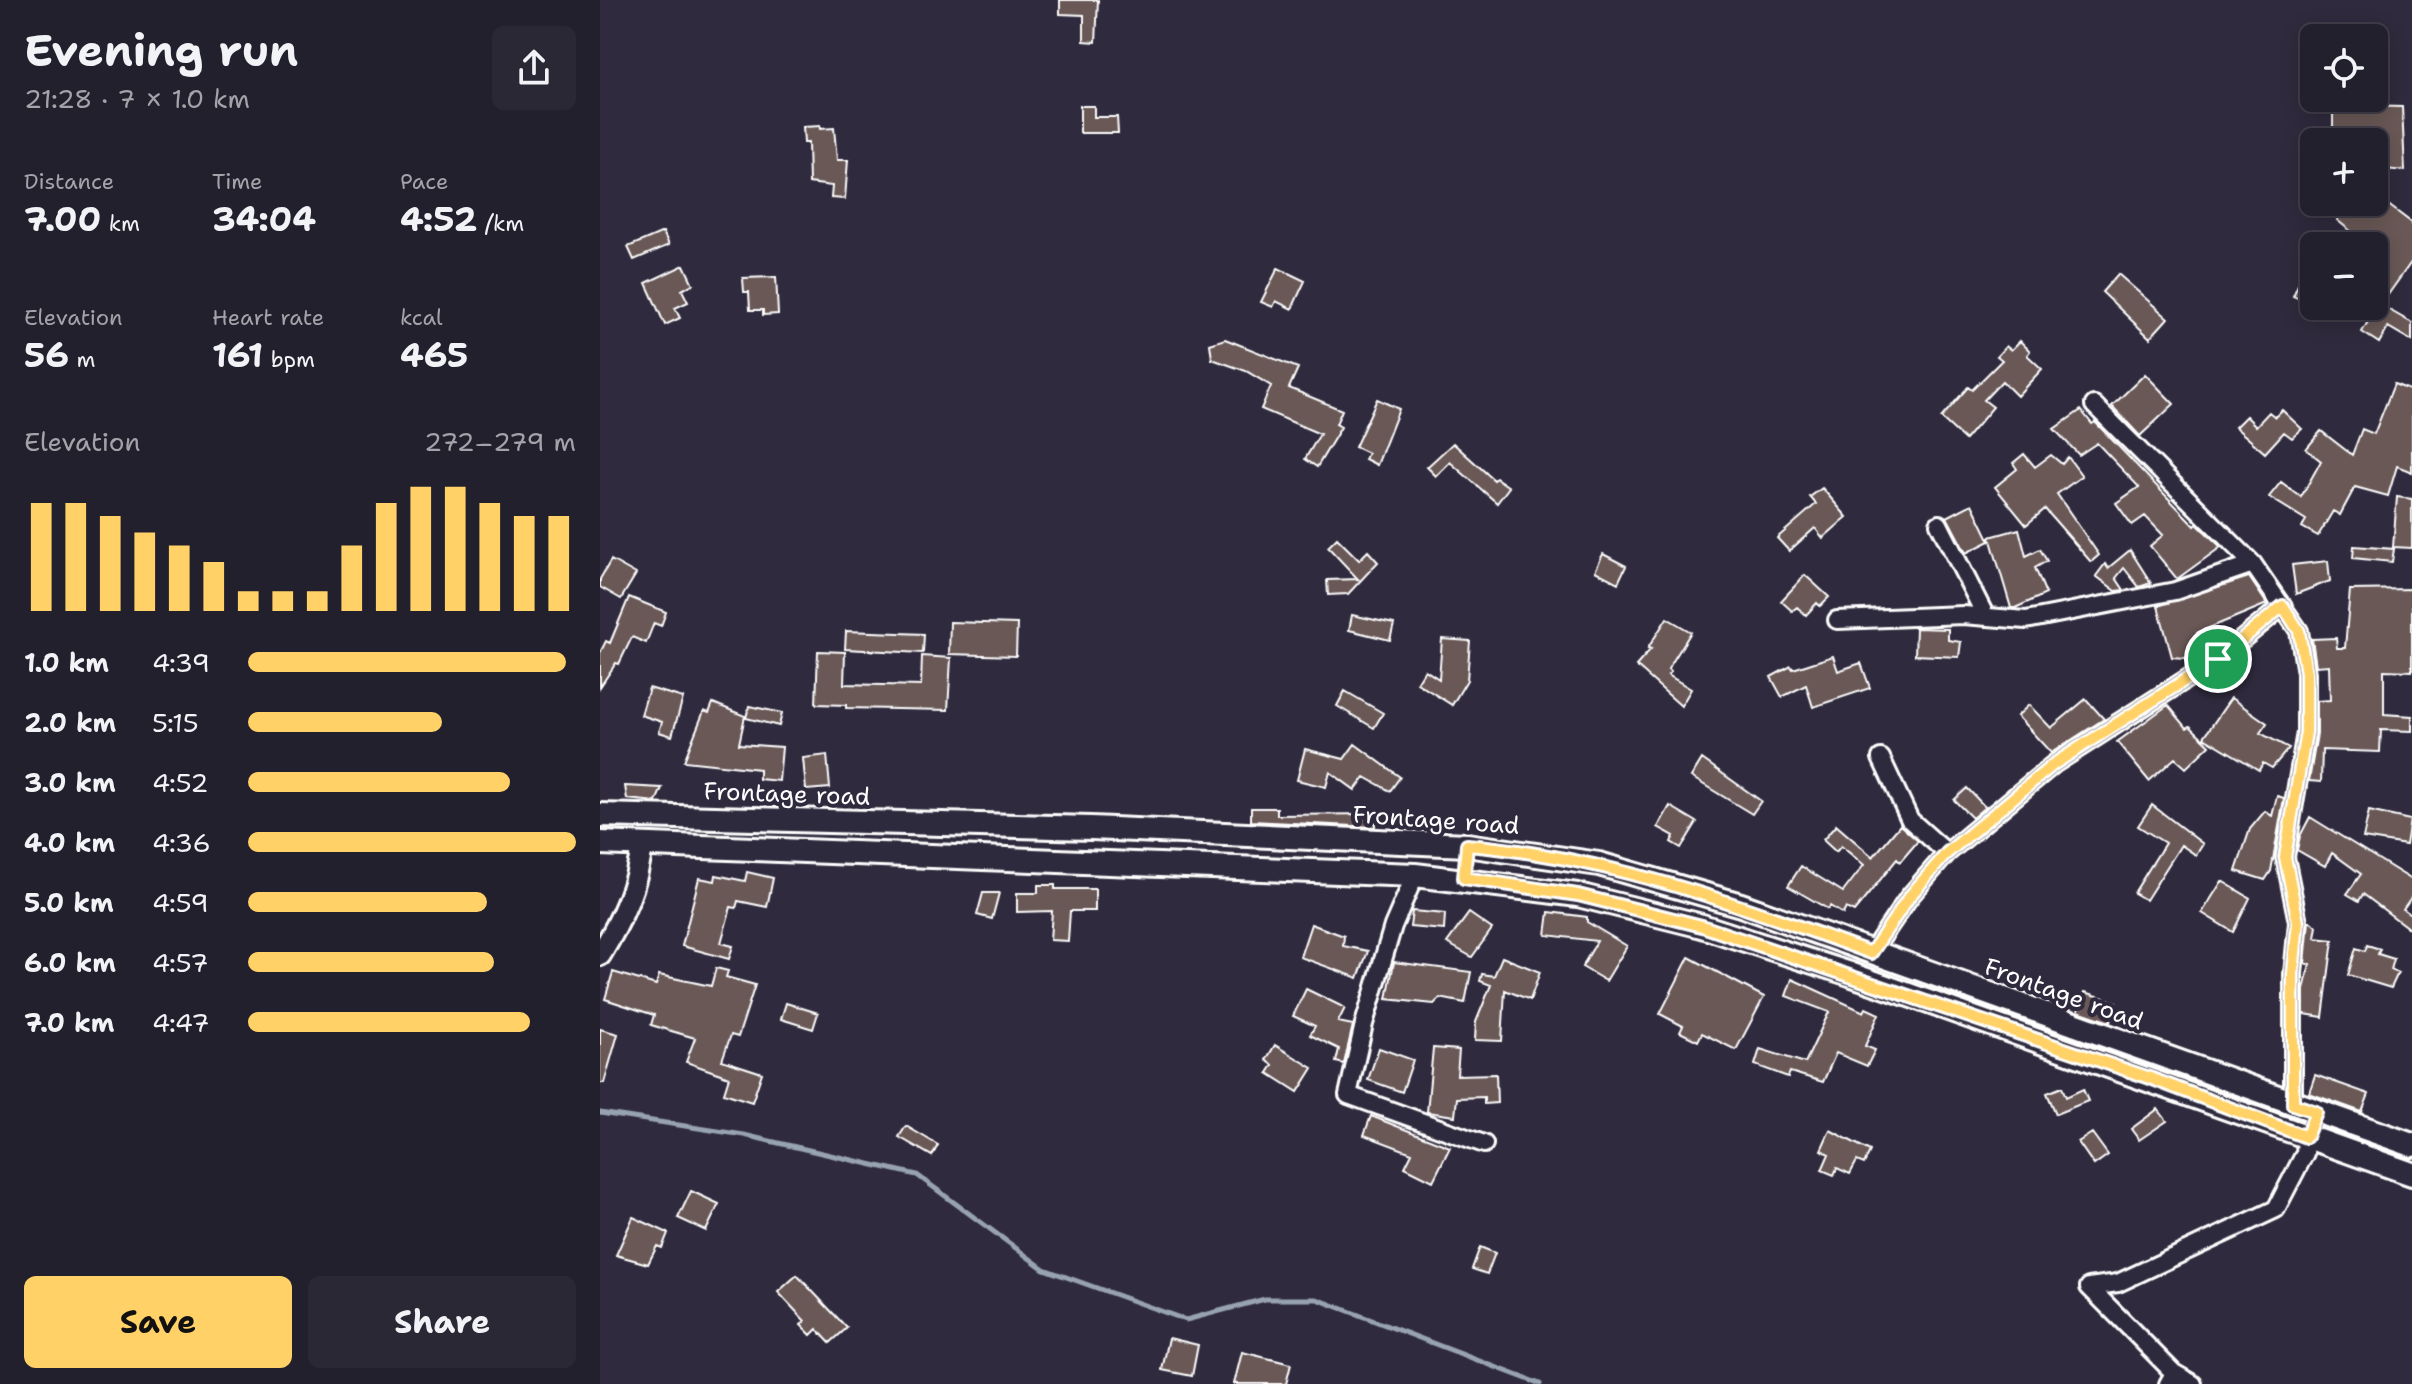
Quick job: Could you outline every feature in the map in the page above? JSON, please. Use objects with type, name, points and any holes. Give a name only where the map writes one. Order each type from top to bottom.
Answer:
[{"type":"main road","name":"Frontage road","points":[[600,815],[1091,828],[1467,845],[1599,864],[1741,905],[2412,1145]]},
{"type":"main road","points":[[600,843],[1415,875],[1464,878],[1578,895],[1702,926],[2150,1078],[2412,1174]]},
{"type":"main road","points":[[1464,878],[1467,845]]},
{"type":"street","points":[[2094,405],[2253,564],[2299,631],[2306,673],[2306,732],[2285,857],[2298,922],[2293,974],[2293,1104]]},
{"type":"street","points":[[1939,524],[1986,617]]},
{"type":"street","points":[[1837,620],[1986,617],[2026,620],[2080,607],[2175,591],[2253,564]]},
{"type":"street","points":[[1871,953],[1909,897],[1947,853],[2054,764],[2218,659],[2283,606]]},
{"type":"street","points":[[1881,758],[1910,820],[1947,853]]},
{"type":"street","points":[[600,955],[619,923],[638,878],[642,845]]},
{"type":"street","points":[[1415,875],[1393,926],[1348,1095],[1484,1144]]},
{"type":"street","points":[[2193,1384],[2171,1378],[2089,1287],[2118,1283],[2276,1209],[2305,1153],[2306,1137],[2316,1112]]},
{"type":"building","points":[[1060,0],[1098,0],[1096,42],[1084,41],[1084,15],[1060,14]]},
{"type":"building","points":[[1080,106],[1094,106],[1094,117],[1117,117],[1118,133],[1080,133]]},
{"type":"building","points":[[2388,107],[2402,107],[2405,171],[2388,169],[2388,128],[2333,128],[2333,112],[2388,112]]},
{"type":"building","points":[[820,126],[820,129],[834,128],[837,160],[848,160],[845,199],[831,198],[832,186],[809,183],[808,143],[804,143],[803,127]]},
{"type":"building","points":[[2388,205],[2412,223],[2412,261],[2388,295],[2388,232],[2352,232],[2337,220],[2340,216],[2388,216]]},
{"type":"building","points":[[663,232],[669,245],[634,260],[628,247]]},
{"type":"building","points":[[684,265],[693,284],[682,290],[688,302],[675,308],[680,318],[665,325],[646,283]]},
{"type":"building","points":[[1278,268],[1305,281],[1292,309],[1276,301],[1273,307],[1261,302]]},
{"type":"building","points":[[2118,274],[2168,318],[2150,338],[2102,292]]},
{"type":"building","points":[[776,277],[778,314],[763,315],[763,310],[750,310],[749,292],[744,292],[743,278]]},
{"type":"building","points":[[2300,280],[2300,299],[2293,296]]},
{"type":"building","points":[[2388,309],[2412,323],[2412,341],[2388,327],[2379,343],[2362,332],[2369,320],[2388,320]]},
{"type":"building","points":[[1225,339],[1298,368],[1289,388],[1342,410],[1336,424],[1341,427],[1317,467],[1305,459],[1320,434],[1261,409],[1271,386],[1246,371],[1212,359],[1210,344]]},
{"type":"building","points":[[2020,341],[2030,351],[2027,355],[2042,369],[2017,396],[2002,381],[1984,400],[1993,407],[1965,440],[1941,418],[1968,387],[1972,390],[2002,360],[1997,356],[2006,346],[2011,350]]},
{"type":"building","points":[[2145,374],[2174,404],[2140,436],[2112,406]]},
{"type":"building","points":[[2394,384],[2412,391],[2412,472],[2397,466],[2388,496],[2355,487],[2340,515],[2333,511],[2318,536],[2302,527],[2306,520],[2269,497],[2281,482],[2301,497],[2321,461],[2306,449],[2321,431],[2352,455],[2362,429],[2374,434]]},
{"type":"building","points":[[1377,399],[1399,409],[1377,465],[1365,459],[1368,453],[1355,447]]},
{"type":"building","points":[[2081,410],[2195,526],[2197,524],[2221,547],[2177,579],[2150,546],[2163,535],[2145,516],[2132,525],[2116,503],[2139,487],[2097,443],[2079,455],[2054,429]]},
{"type":"building","points":[[2282,410],[2302,429],[2292,438],[2284,432],[2265,453],[2235,427],[2246,416],[2256,426],[2269,412],[2275,417]]},
{"type":"building","points":[[1453,443],[1494,480],[1496,478],[1509,487],[1497,503],[1450,462],[1436,476],[1427,467]]},
{"type":"building","points":[[2024,454],[2035,467],[2051,455],[2062,464],[2068,457],[2082,476],[2057,494],[2099,555],[2091,562],[2045,509],[2026,525],[1995,487],[2017,469],[2013,463]]},
{"type":"building","points":[[1822,488],[1847,517],[1823,538],[1815,528],[1789,551],[1777,538],[1816,504],[1810,497]]},
{"type":"building","points":[[2397,497],[2412,499],[2412,548],[2393,547]]},
{"type":"building","points":[[1972,504],[1990,541],[1966,553],[1947,517]]},
{"type":"building","points":[[2019,529],[2026,556],[2040,549],[2047,561],[2035,568],[2046,594],[2011,608],[1990,537]]},
{"type":"building","points":[[1337,538],[1359,560],[1368,551],[1378,562],[1348,594],[1328,595],[1327,580],[1358,579],[1328,547]]},
{"type":"building","points":[[2354,546],[2394,549],[2392,562],[2353,558]]},
{"type":"building","points":[[2130,550],[2151,583],[2139,587],[2124,568],[2116,578],[2124,590],[2116,591],[2096,576],[2105,564],[2108,568]]},
{"type":"building","points":[[1603,554],[1626,566],[1618,583],[1595,571]]},
{"type":"building","points":[[611,560],[636,574],[621,599],[600,587],[600,579]]},
{"type":"building","points":[[2328,561],[2330,581],[2296,594],[2292,565]]},
{"type":"building","points":[[1805,575],[1829,597],[1820,606],[1817,603],[1806,615],[1797,607],[1792,611],[1781,601]]},
{"type":"building","points":[[2249,577],[2267,604],[2197,633],[2197,659],[2172,657],[2158,606]]},
{"type":"building","points":[[2412,589],[2412,671],[2384,670],[2384,714],[2412,716],[2412,731],[2381,730],[2380,752],[2322,750],[2321,782],[2309,781],[2317,734],[2317,701],[2330,700],[2329,665],[2316,666],[2312,639],[2336,638],[2337,648],[2345,648],[2350,590]]},
{"type":"building","points":[[629,597],[666,612],[661,626],[654,623],[646,643],[632,637],[619,664],[616,663],[600,687],[600,653],[606,641],[610,643]]},
{"type":"building","points":[[1352,615],[1394,624],[1390,640],[1349,630]]},
{"type":"building","points":[[1667,618],[1691,632],[1668,669],[1671,672],[1668,675],[1691,689],[1681,706],[1636,666],[1651,649],[1648,648]]},
{"type":"building","points":[[950,622],[1017,624],[1016,656],[949,654]]},
{"type":"building","points":[[1916,628],[1948,629],[1948,640],[1961,642],[1959,657],[1915,655]]},
{"type":"building","points":[[846,631],[924,634],[923,653],[845,649]]},
{"type":"building","points":[[1442,639],[1470,641],[1467,680],[1452,705],[1417,683],[1425,670],[1439,679]]},
{"type":"building","points":[[818,651],[845,652],[844,684],[921,686],[922,656],[951,658],[948,710],[846,708],[846,705],[816,704]]},
{"type":"building","points":[[1833,656],[1838,671],[1861,663],[1870,688],[1813,707],[1806,685],[1782,697],[1771,677],[1791,666],[1793,669]]},
{"type":"building","points":[[649,688],[683,698],[672,736],[659,732],[662,722],[641,715]]},
{"type":"building","points":[[1345,691],[1383,713],[1374,728],[1337,706]]},
{"type":"building","points":[[2231,698],[2267,723],[2260,733],[2289,748],[2272,768],[2263,763],[2259,770],[2204,737]]},
{"type":"building","points":[[2086,699],[2104,719],[2051,753],[2017,716],[2029,705],[2051,728]]},
{"type":"building","points":[[713,703],[745,716],[739,744],[782,747],[779,781],[759,779],[759,769],[684,761],[704,711],[709,713]]},
{"type":"building","points":[[2168,705],[2187,728],[2190,726],[2210,745],[2186,768],[2175,758],[2149,781],[2117,742]]},
{"type":"building","points":[[749,706],[782,713],[779,726],[746,718]]},
{"type":"building","points":[[1355,744],[1400,777],[1390,791],[1365,777],[1355,790],[1330,772],[1326,787],[1297,780],[1305,749],[1344,759]]},
{"type":"building","points":[[827,755],[830,788],[806,790],[803,758]]},
{"type":"building","points":[[1702,759],[1761,801],[1752,814],[1691,777]]},
{"type":"building","points":[[625,786],[662,788],[656,802],[627,799]]},
{"type":"building","points":[[1967,788],[1985,807],[1972,818],[1954,800]]},
{"type":"building","points":[[2277,796],[2284,798],[2271,871],[2265,880],[2236,871],[2250,829],[2265,811],[2272,816]]},
{"type":"building","points":[[2152,805],[2203,844],[2196,855],[2181,845],[2146,900],[2134,893],[2165,843],[2138,826]]},
{"type":"building","points":[[1670,806],[1697,822],[1681,848],[1671,842],[1674,836],[1658,827]]},
{"type":"building","points":[[1251,808],[1277,808],[1277,815],[1375,814],[1375,827],[1251,821]]},
{"type":"building","points":[[2369,811],[2410,820],[2406,845],[2363,838]]},
{"type":"building","points":[[2310,817],[2412,880],[2412,896],[2403,909],[2412,915],[2412,931],[2363,894],[2359,901],[2347,894],[2361,874],[2332,853],[2325,866],[2297,850]]},
{"type":"building","points":[[1836,825],[1873,857],[1900,825],[1918,841],[1900,862],[1897,859],[1854,912],[1846,908],[1843,914],[1788,886],[1801,866],[1843,892],[1864,865],[1841,846],[1836,852],[1823,840]]},
{"type":"building","points":[[747,872],[773,878],[767,907],[738,901],[736,908],[731,907],[721,943],[733,946],[729,959],[682,946],[699,878],[715,881],[716,875],[745,881]]},
{"type":"building","points":[[2222,881],[2250,898],[2233,932],[2202,913]]},
{"type":"building","points":[[1038,885],[1055,885],[1055,889],[1095,889],[1095,911],[1070,911],[1068,941],[1050,940],[1052,911],[1017,912],[1017,893],[1038,893]]},
{"type":"building","points":[[983,893],[999,893],[992,919],[977,915]]},
{"type":"building","points":[[1412,911],[1445,914],[1444,930],[1410,927]]},
{"type":"building","points":[[1549,912],[1587,917],[1587,922],[1627,946],[1606,981],[1582,967],[1597,941],[1546,935]]},
{"type":"building","points":[[1469,913],[1492,929],[1472,957],[1447,943]]},
{"type":"building","points":[[2309,921],[2317,926],[2315,938],[2333,940],[2323,1017],[2304,1014],[2304,990],[2310,964],[2305,964]]},
{"type":"building","points":[[1311,924],[1344,936],[1343,946],[1368,951],[1358,978],[1300,957]]},
{"type":"building","points":[[2367,945],[2380,949],[2378,954],[2394,959],[2391,970],[2398,973],[2391,988],[2348,975],[2356,948],[2365,951]]},
{"type":"building","points":[[1502,957],[1540,972],[1530,1000],[1505,990],[1502,1041],[1475,1040],[1476,1022],[1491,985],[1480,981],[1482,974],[1494,976]]},
{"type":"building","points":[[1689,957],[1764,997],[1736,1050],[1702,1033],[1698,1041],[1680,1032],[1683,1026],[1660,1014]]},
{"type":"building","points":[[1394,962],[1471,972],[1465,1003],[1440,998],[1434,1004],[1387,999]]},
{"type":"building","points":[[716,968],[728,971],[726,977],[755,985],[738,1037],[731,1035],[722,1060],[762,1073],[752,1102],[724,1093],[729,1077],[686,1062],[695,1038],[651,1025],[654,1015],[605,999],[613,972],[656,985],[659,975],[711,986]]},
{"type":"building","points":[[1792,979],[1864,1012],[1866,1008],[1879,1014],[1865,1046],[1875,1050],[1867,1066],[1836,1053],[1823,1082],[1790,1072],[1788,1077],[1755,1065],[1760,1049],[1805,1063],[1829,1012],[1786,996]]},
{"type":"building","points":[[1306,989],[1345,1008],[1338,1022],[1353,1025],[1344,1064],[1336,1062],[1339,1049],[1310,1035],[1315,1026],[1293,1016]]},
{"type":"building","points":[[2085,992],[2116,1002],[2110,1022],[2078,1011]]},
{"type":"building","points":[[786,1003],[818,1013],[813,1029],[781,1019]]},
{"type":"building","points":[[600,1029],[618,1034],[604,1083],[600,1083]]},
{"type":"building","points":[[1275,1045],[1313,1068],[1298,1092],[1268,1073],[1273,1065],[1266,1060]]},
{"type":"building","points":[[1379,1048],[1413,1060],[1402,1092],[1368,1080]]},
{"type":"building","points":[[1433,1048],[1459,1050],[1457,1075],[1496,1074],[1497,1103],[1484,1104],[1484,1097],[1457,1098],[1455,1116],[1427,1112]]},
{"type":"building","points":[[2315,1075],[2369,1094],[2362,1112],[2309,1093]]},
{"type":"building","points":[[2062,1087],[2066,1097],[2083,1089],[2088,1101],[2056,1114],[2047,1093]]},
{"type":"building","points":[[2158,1109],[2167,1121],[2139,1140],[2131,1129]]},
{"type":"building","points":[[1371,1116],[1450,1147],[1433,1181],[1405,1167],[1412,1153],[1364,1135]]},
{"type":"building","points":[[906,1126],[938,1145],[932,1156],[899,1137]]},
{"type":"building","points":[[1830,1130],[1870,1151],[1864,1164],[1857,1161],[1850,1174],[1837,1168],[1834,1175],[1822,1170],[1829,1154],[1821,1150]]},
{"type":"building","points":[[2092,1133],[2108,1155],[2094,1165],[2078,1142]]},
{"type":"building","points":[[691,1191],[719,1204],[706,1231],[678,1218]]},
{"type":"building","points":[[633,1217],[668,1233],[662,1248],[657,1246],[648,1264],[616,1255]]},
{"type":"building","points":[[1480,1247],[1495,1253],[1487,1274],[1472,1269]]},
{"type":"building","points":[[797,1275],[847,1328],[830,1343],[817,1329],[811,1335],[801,1325],[805,1321],[778,1292]]},
{"type":"building","points":[[1169,1338],[1198,1345],[1192,1376],[1162,1370]]},
{"type":"building","points":[[1242,1352],[1291,1364],[1286,1384],[1234,1384]]},
{"type":"waterway","points":[[600,1113],[744,1135],[917,1175],[1044,1269],[1186,1320],[1265,1299],[1317,1299],[1540,1384]]},
{"type":"route","points":[[2283,606],[2299,631],[2306,673],[2306,732],[2285,857],[2298,922],[2293,974],[2293,1104],[2316,1112],[2306,1137],[2150,1078],[1702,926],[1578,895],[1464,878],[1467,845],[1599,864],[1741,905],[1871,953],[1909,897],[1947,853],[2054,764],[2096,740],[2218,659],[2283,606]]}]
